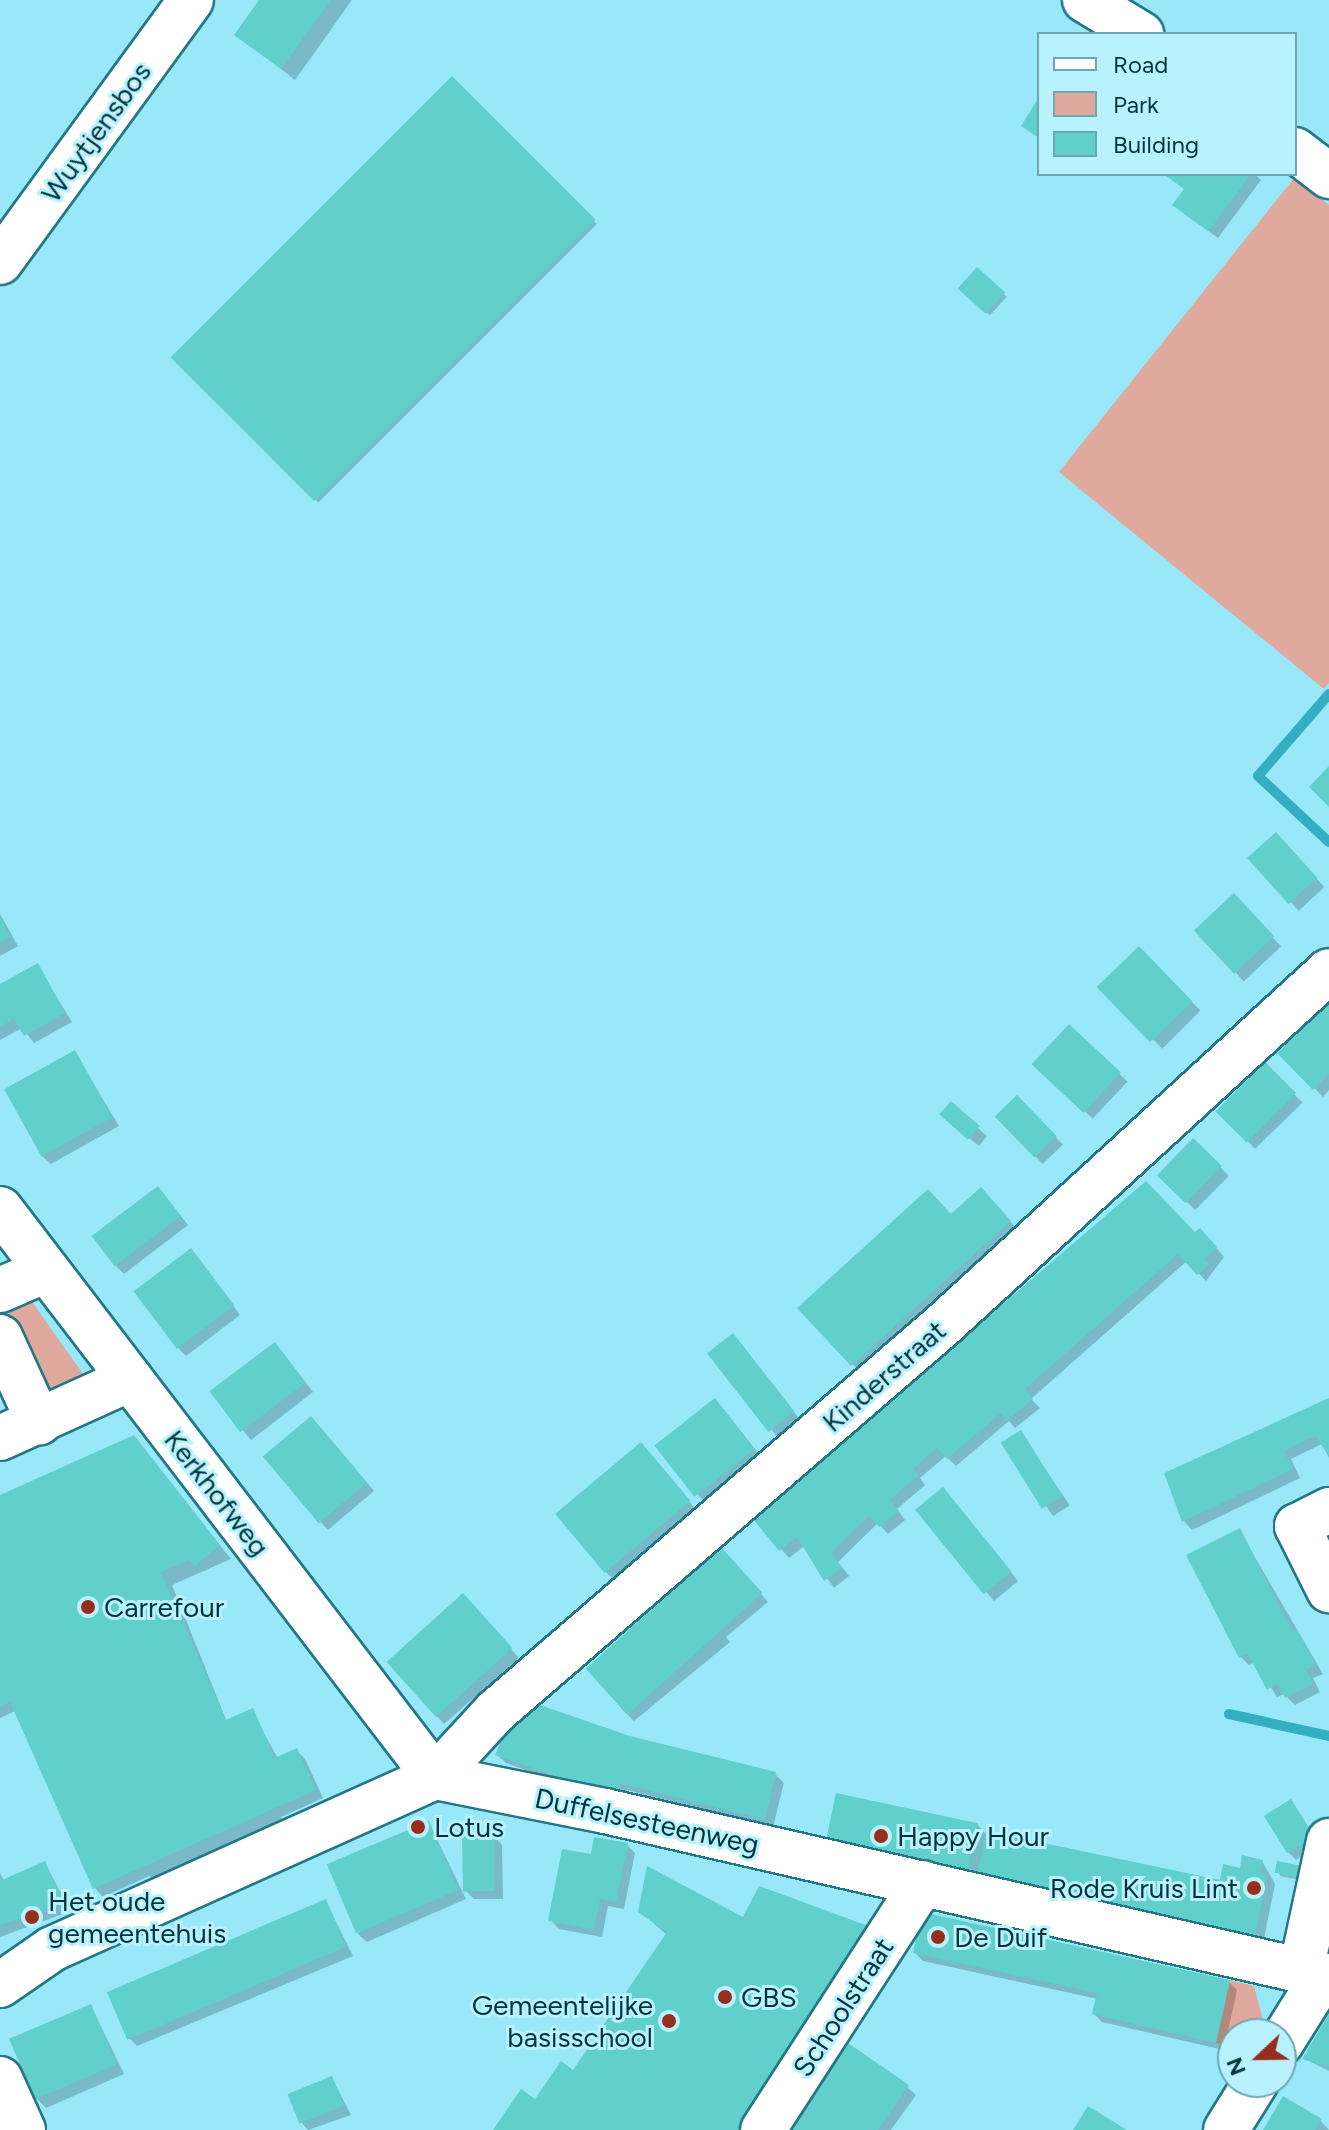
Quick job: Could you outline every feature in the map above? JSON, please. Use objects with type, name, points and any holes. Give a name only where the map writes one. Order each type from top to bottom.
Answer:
[{"type":"street","name":"Wuytjensbos","points":[[0,262],[191,0]]},
{"type":"street","points":[[1085,0],[1138,32]]},
{"type":"street","points":[[1297,152],[1329,176]]},
{"type":"street","name":"Kinderstraat","points":[[435,1777],[496,1711],[966,1304],[1329,971]]},
{"type":"street","name":"Kerkhofweg","points":[[0,1209],[435,1777]]},
{"type":"street","points":[[0,1290],[46,1270]]},
{"type":"street","points":[[0,1337],[39,1422]]},
{"type":"street","points":[[0,1438],[130,1379]]},
{"type":"street","points":[[1329,1510],[1297,1526],[1329,1590]]},
{"type":"street","points":[[0,1985],[52,1949],[435,1777]]},
{"type":"street","name":"Duffelsesteenweg","points":[[435,1777],[923,1883],[1318,1975]]},
{"type":"street","points":[[1295,2018],[1318,1975],[1329,1841]]},
{"type":"street","name":"Schoolstraat","points":[[763,2130],[923,1883]]},
{"type":"street","points":[[0,2079],[23,2130]]},
{"type":"street","points":[[1226,2130],[1246,2098]]},
{"type":"green space","points":[[1295,177],[1329,205],[1329,683],[1324,689],[1059,472]]},
{"type":"green space","points":[[30,1299],[88,1381],[45,1402],[7,1308]]},
{"type":"green space","points":[[1230,1980],[1254,1986],[1261,2018],[1222,2018]]},
{"type":"building","points":[[259,0],[331,0],[281,69],[234,35]]},
{"type":"building","points":[[452,76],[596,220],[314,501],[171,357]]},
{"type":"building","points":[[1037,100],[1037,137],[1021,126]]},
{"type":"building","points":[[1167,176],[1250,176],[1209,231],[1172,205],[1184,189]]},
{"type":"building","points":[[977,267],[1005,292],[986,314],[958,289]]},
{"type":"building","points":[[1329,766],[1329,807],[1309,787]]},
{"type":"building","points":[[1276,832],[1317,878],[1289,904],[1247,858]]},
{"type":"building","points":[[1234,893],[1274,936],[1234,974],[1194,931]]},
{"type":"building","points":[[0,917],[11,937],[0,943]]},
{"type":"building","points":[[1139,946],[1192,1001],[1150,1042],[1097,987]]},
{"type":"building","points":[[38,963],[65,1013],[24,1036],[14,1019],[0,1027],[0,984]]},
{"type":"building","points":[[1329,1003],[1329,1074],[1313,1090],[1277,1053]]},
{"type":"building","points":[[1069,1024],[1121,1072],[1083,1113],[1031,1064]]},
{"type":"building","points":[[75,1050],[112,1117],[41,1157],[4,1089]]},
{"type":"building","points":[[1265,1062],[1296,1093],[1247,1143],[1216,1111]]},
{"type":"building","points":[[1017,1095],[1057,1136],[1034,1158],[995,1117]]},
{"type":"building","points":[[951,1101],[980,1126],[968,1140],[939,1115]]},
{"type":"building","points":[[1193,1138],[1222,1166],[1186,1203],[1157,1175]]},
{"type":"building","points":[[1146,1181],[1195,1232],[1200,1228],[1217,1247],[1204,1259],[1209,1265],[1197,1275],[1178,1254],[1025,1389],[1033,1399],[1006,1421],[1001,1413],[947,1459],[937,1448],[913,1469],[919,1475],[890,1500],[899,1511],[879,1527],[869,1516],[831,1553],[842,1567],[824,1581],[797,1537],[779,1551],[753,1519]]},
{"type":"building","points":[[158,1186],[181,1216],[115,1266],[92,1236]]},
{"type":"building","points":[[981,1187],[1011,1221],[851,1366],[797,1308],[928,1189],[951,1214]]},
{"type":"building","points":[[191,1248],[234,1306],[177,1349],[133,1291]]},
{"type":"building","points":[[733,1333],[795,1412],[769,1432],[707,1353]]},
{"type":"building","points":[[275,1342],[306,1383],[240,1432],[210,1391]]},
{"type":"building","points":[[715,1398],[755,1449],[694,1497],[654,1445]]},
{"type":"building","points":[[1329,1398],[1329,1456],[1315,1436],[1284,1451],[1293,1469],[1182,1522],[1164,1473]]},
{"type":"building","points":[[311,1416],[367,1483],[319,1523],[263,1456]]},
{"type":"building","points":[[1021,1430],[1062,1496],[1042,1509],[1001,1443]]},
{"type":"building","points":[[134,1435],[220,1545],[195,1566],[189,1560],[161,1572],[226,1720],[253,1708],[275,1758],[297,1748],[316,1790],[93,1889],[10,1702],[0,1706],[0,1495]]},
{"type":"building","points":[[641,1442],[690,1501],[605,1573],[555,1514]]},
{"type":"building","points":[[943,1487],[1012,1572],[984,1594],[915,1510]]},
{"type":"building","points":[[1240,1528],[1292,1631],[1297,1629],[1316,1665],[1306,1670],[1313,1684],[1285,1698],[1278,1684],[1267,1690],[1248,1654],[1239,1658],[1186,1555]]},
{"type":"building","points":[[721,1547],[762,1593],[627,1715],[586,1669]]},
{"type":"building","points":[[463,1593],[513,1648],[436,1717],[386,1662]]},
{"type":"building","points":[[531,1702],[630,1736],[776,1772],[765,1820],[619,1783],[615,1797],[495,1755],[508,1723]]},
{"type":"building","points":[[836,1793],[978,1823],[967,1874],[825,1844]]},
{"type":"building","points":[[1291,1799],[1314,1836],[1287,1853],[1264,1816]]},
{"type":"building","points":[[429,1821],[458,1890],[356,1933],[327,1864]]},
{"type":"building","points":[[986,1831],[1220,1880],[1223,1864],[1240,1868],[1242,1855],[1263,1860],[1260,1873],[1267,1874],[1255,1936],[977,1876]]},
{"type":"building","points":[[494,1834],[495,1891],[463,1892],[462,1835]]},
{"type":"building","points":[[594,1837],[628,1843],[616,1902],[600,1899],[594,1930],[548,1921],[562,1849],[591,1854]]},
{"type":"building","points":[[45,1861],[64,1903],[0,1925],[0,1881]]},
{"type":"building","points":[[1277,1861],[1303,1866],[1300,1878],[1275,1873]]},
{"type":"building","name":"GBS","points":[[647,1866],[743,1917],[759,1886],[871,1927],[743,2130],[493,2130],[521,2089],[535,2099],[561,2061],[573,2070],[667,1932],[638,1912]]},
{"type":"building","points":[[326,1899],[346,1947],[127,2040],[107,1992]]},
{"type":"building","points":[[922,1912],[1230,1980],[1222,2018],[1217,2018],[1216,2043],[1092,2014],[1097,1993],[913,1953]]},
{"type":"building","points":[[91,2004],[117,2065],[35,2100],[9,2039]]},
{"type":"building","points":[[1329,2014],[1329,2067],[1302,2059]]},
{"type":"building","points":[[848,2043],[909,2085],[878,2130],[787,2130]]},
{"type":"building","points":[[332,2076],[344,2106],[299,2124],[287,2094]]},
{"type":"building","points":[[1282,2098],[1322,2119],[1315,2130],[1263,2130]]},
{"type":"building","points":[[1088,2106],[1127,2130],[1073,2130]]},
{"type":"waterway","points":[[1329,694],[1258,776],[1329,842]]},
{"type":"waterway","points":[[1229,1714],[1329,1736]]},
{"type":"place","name":"Carrefour","points":[[88,1607]]},
{"type":"place","name":"Lotus","points":[[418,1827]]},
{"type":"place","name":"Happy Hour","points":[[881,1836]]},
{"type":"place","name":"Rode Kruis Lint","points":[[1254,1888]]},
{"type":"place","name":"Het oude gemeentehuis","points":[[32,1917]]},
{"type":"place","name":"De Duif","points":[[938,1937]]},
{"type":"place","name":"GBS","points":[[725,1997]]},
{"type":"place","name":"Gemeentelijke basisschool","points":[[669,2021]]}]
